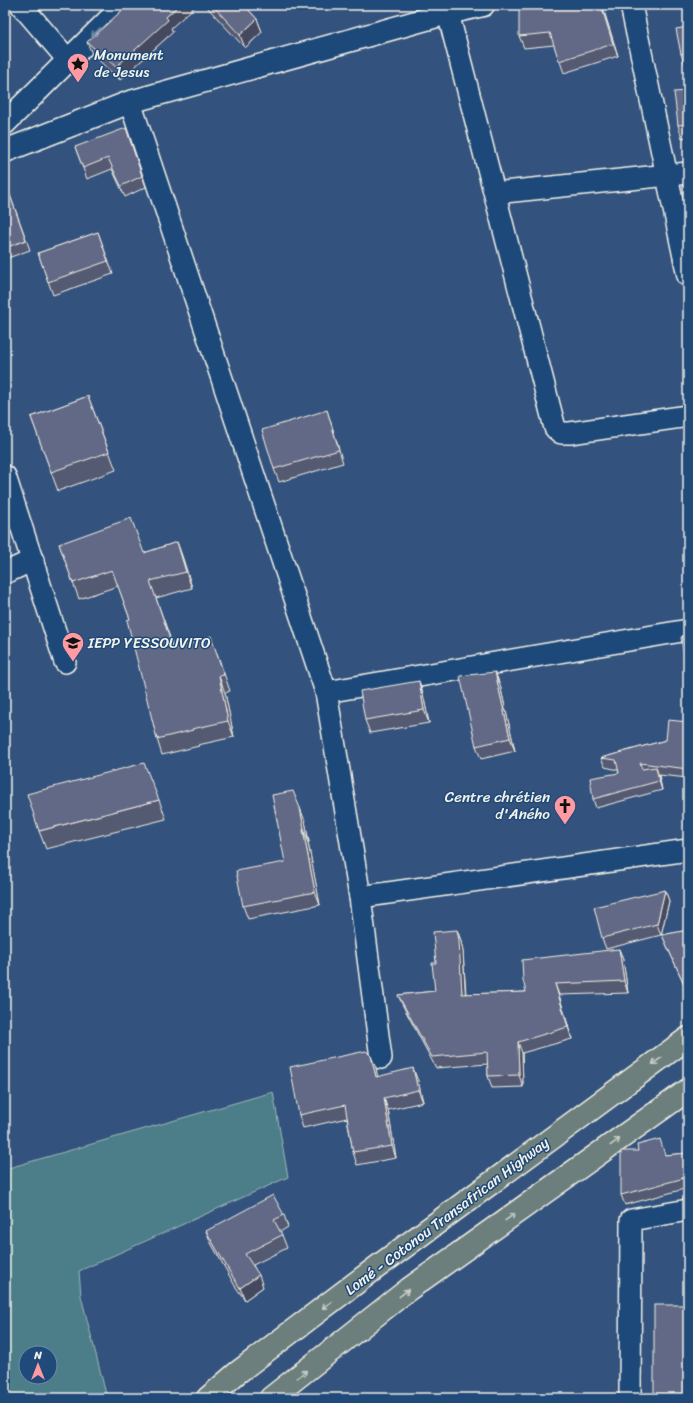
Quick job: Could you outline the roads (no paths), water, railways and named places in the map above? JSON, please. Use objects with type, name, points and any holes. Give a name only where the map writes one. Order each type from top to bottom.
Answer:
[{"type":"highway","name":"Lomé - Cotonou Transafrican Highway","points":[[208,1398],[237,1373],[377,1268],[688,1038]]},
{"type":"highway","points":[[271,1398],[409,1289],[688,1090]]},
{"type":"street","points":[[21,5],[68,60]]},
{"type":"street","points":[[5,123],[124,5]]},
{"type":"street","points":[[5,152],[130,102],[448,13],[483,5]]},
{"type":"street","points":[[631,5],[688,276]]},
{"type":"street","points":[[448,13],[555,428],[561,433],[570,434],[688,416]]},
{"type":"street","points":[[130,102],[326,692],[360,897],[381,1058]]},
{"type":"street","points":[[495,193],[688,173]]},
{"type":"street","points":[[5,476],[65,662]]},
{"type":"street","points":[[5,573],[33,560]]},
{"type":"street","points":[[326,692],[688,630]]},
{"type":"street","points":[[360,897],[688,850]]},
{"type":"street","points":[[630,1398],[631,1220],[688,1210]]},
{"type":"place","name":"Monument de Jesus","points":[[78,84]]},
{"type":"place","name":"IEPP YESSOUVITO","points":[[73,662]]},
{"type":"place","name":"Centre chrétien d'Aného","points":[[565,826]]}]
